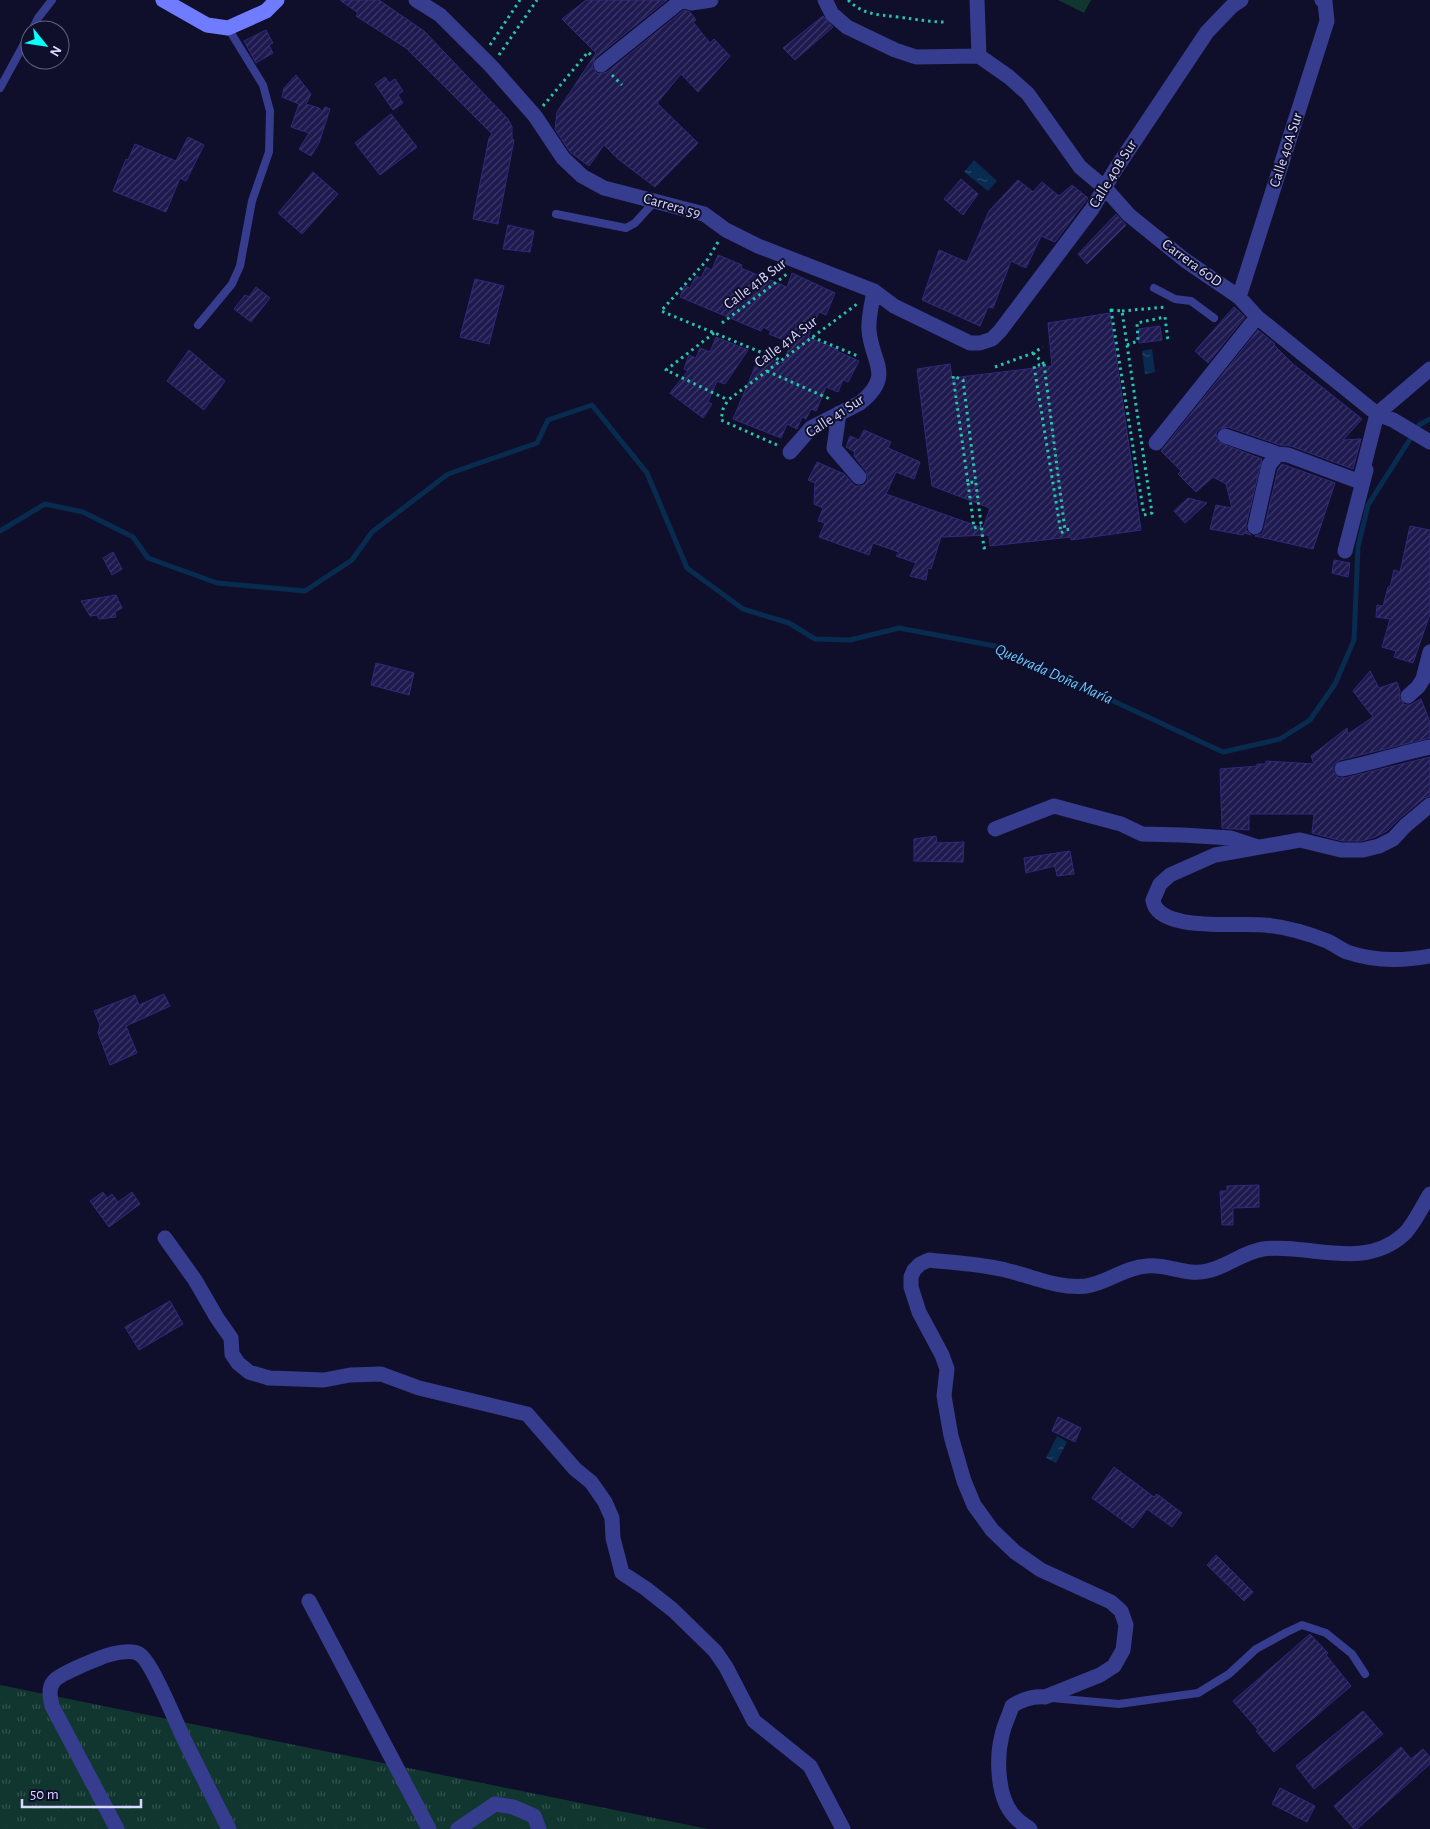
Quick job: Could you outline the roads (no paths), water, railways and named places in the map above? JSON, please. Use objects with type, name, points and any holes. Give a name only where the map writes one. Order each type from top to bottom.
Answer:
[{"type":"main road","points":[[163,0],[207,25],[228,28],[266,11],[277,0]]},
{"type":"street","name":"Carrera 59","points":[[416,0],[440,15],[491,66],[535,116],[563,158],[582,176],[604,188],[704,214],[726,230],[758,246],[874,291],[894,306],[923,321],[970,343],[980,343]]},
{"type":"street","points":[[601,65],[682,0],[691,3],[711,0]]},
{"type":"street","points":[[825,0],[832,14],[847,27],[863,36],[916,57],[979,56],[977,0]]},
{"type":"street","name":"Calle 40B Sur","points":[[980,343],[992,339],[1000,331],[1076,231],[1207,32],[1232,6],[1241,0]]},
{"type":"street","name":"Calle 40A Sur","points":[[1239,297],[1327,20],[1324,1]]},
{"type":"street","name":"Carrera 60D","points":[[979,56],[1009,77],[1028,94],[1080,167],[1105,188],[1128,215],[1186,261],[1239,297],[1258,317],[1384,416],[1430,442]]},
{"type":"street","name":"Calle 41 Sur","points":[[790,452],[811,428],[860,403],[872,391],[878,378],[879,364],[868,329],[874,291]]},
{"type":"street","points":[[1156,443],[1258,317]]},
{"type":"street","points":[[1225,436],[1278,454],[1288,455],[1355,480],[1362,474],[1384,416],[1430,369]]},
{"type":"street","points":[[840,413],[834,448],[859,477]]},
{"type":"street","points":[[1345,551],[1384,416]]},
{"type":"street","points":[[1255,527],[1269,465],[1278,454]]},
{"type":"street","points":[[1408,696],[1418,687],[1430,652]]},
{"type":"street","points":[[1342,769],[1376,762],[1394,754],[1430,747]]},
{"type":"street","points":[[1430,805],[1393,839],[1379,846],[1363,850],[1340,850],[1300,840],[1215,855],[1170,875],[1160,884],[1154,895],[1156,910],[1166,917],[1180,921],[1196,924],[1243,924],[1285,928],[1306,933],[1346,951],[1374,958],[1404,959],[1430,956]]},
{"type":"street","points":[[995,829],[1054,806],[1121,824],[1142,834],[1231,838],[1256,847]]},
{"type":"street","points":[[1030,1829],[1015,1817],[1006,1804],[999,1773],[1000,1744],[1012,1706],[1022,1700],[1035,1696],[1045,1697],[1100,1675],[1114,1666],[1123,1650],[1126,1633],[1124,1618],[1121,1611],[1111,1602],[1041,1570],[1015,1552],[992,1530],[974,1505],[964,1481],[951,1436],[944,1396],[947,1368],[916,1304],[911,1287],[911,1277],[914,1270],[920,1264],[930,1260],[1009,1271],[1047,1282],[1087,1286],[1126,1270],[1148,1266],[1158,1266],[1194,1274],[1205,1272],[1224,1266],[1248,1253],[1266,1249],[1318,1251],[1339,1254],[1359,1253],[1383,1246],[1404,1235],[1430,1194]]},
{"type":"street","points":[[165,1238],[195,1280],[231,1338],[232,1354],[249,1372],[269,1378],[324,1380],[350,1375],[381,1374],[419,1388],[527,1414],[575,1469],[591,1482],[605,1502],[612,1518],[613,1538],[622,1573],[673,1610],[715,1651],[726,1667],[754,1721],[810,1766],[843,1829]]},
{"type":"street","points":[[309,1601],[429,1829]]},
{"type":"street","points":[[117,1829],[52,1706],[50,1687],[55,1679],[78,1668],[112,1654],[133,1651],[144,1658],[229,1829]]},
{"type":"street","points":[[458,1829],[495,1804],[513,1807],[534,1816],[539,1829]]},
{"type":"lane","points":[[37,20],[52,0]]},
{"type":"lane","points":[[198,325],[232,284],[240,266],[252,201],[270,152],[270,111],[263,85],[228,28]]},
{"type":"lane","points":[[0,88],[20,52]]},
{"type":"lane","points":[[556,214],[626,228],[635,223],[655,201]]},
{"type":"lane","points":[[1154,288],[1175,299],[1190,301],[1214,318]]},
{"type":"lane","points":[[1045,1697],[1119,1704],[1198,1693],[1228,1674],[1256,1649],[1302,1626],[1326,1633],[1352,1654],[1365,1674]]},
{"type":"water","points":[[974,160],[997,181],[988,191],[964,172]]},
{"type":"water","points":[[1152,349],[1155,372],[1145,374],[1142,351]]},
{"type":"water","points":[[1057,1436],[1067,1442],[1056,1463],[1046,1458]]},
{"type":"waterway","name":"Quebrada Doña María","points":[[0,531],[45,504],[83,512],[133,537],[148,558],[217,583],[305,591],[352,560],[372,532],[448,474],[537,443],[548,420],[592,405],[647,473],[687,568],[743,609],[789,623],[815,639],[850,640],[899,628],[995,646],[1223,752],[1280,739],[1310,720],[1335,684],[1354,640],[1358,547],[1368,505],[1419,425],[1430,419]]}]
